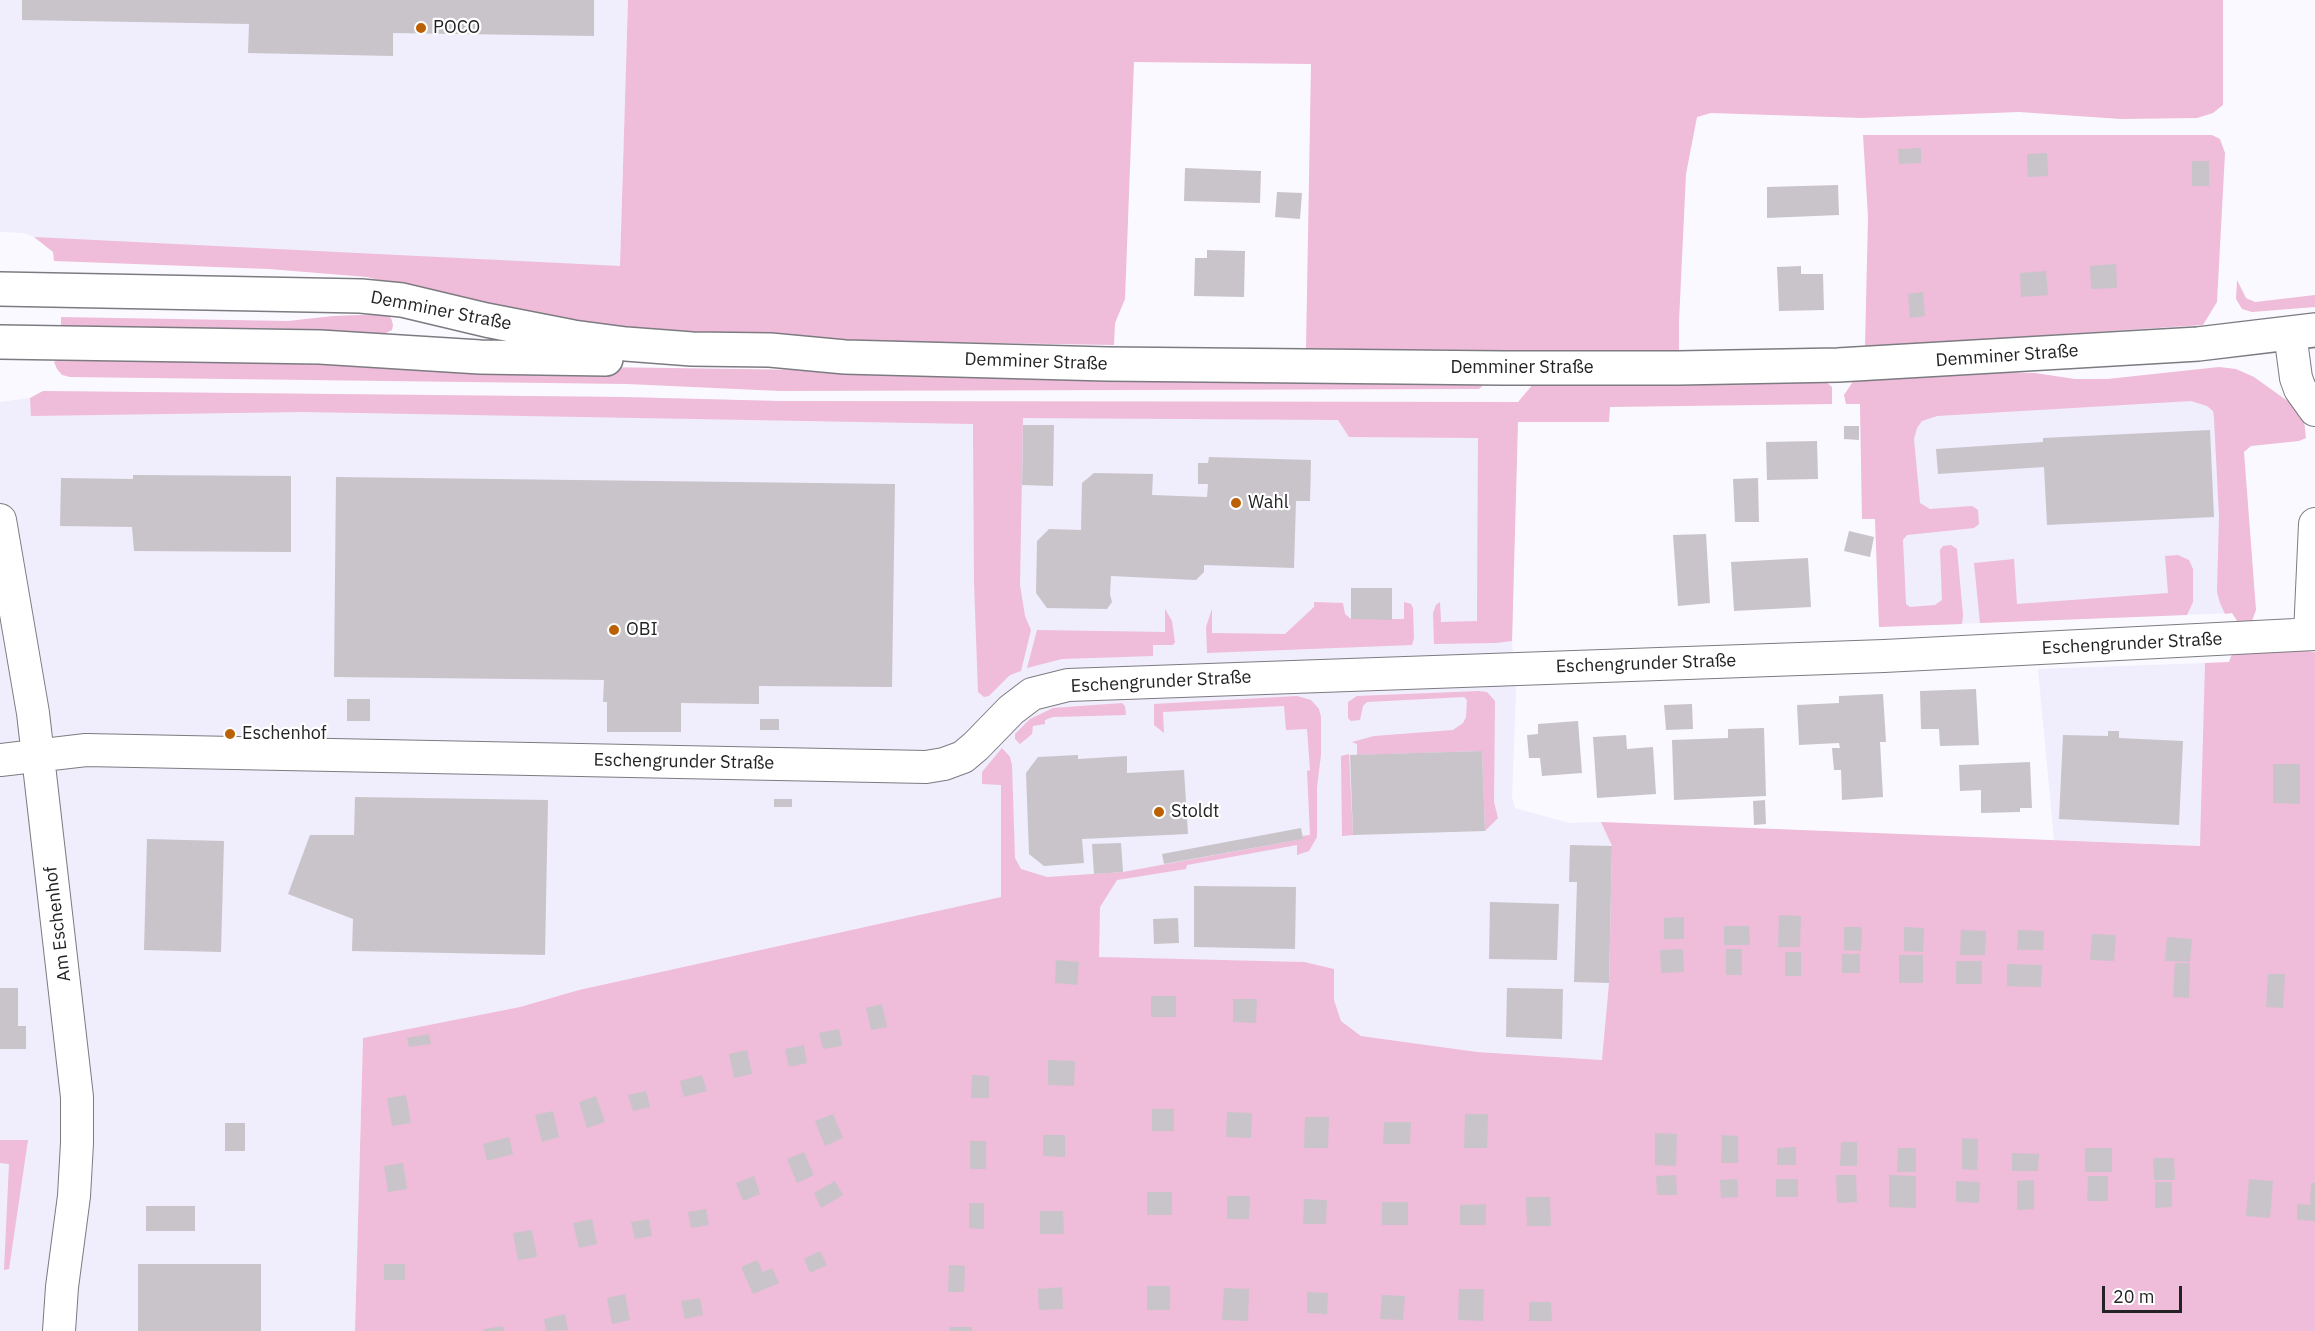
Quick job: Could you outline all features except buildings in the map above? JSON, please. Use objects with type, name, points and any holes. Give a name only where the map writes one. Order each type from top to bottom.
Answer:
[{"type":"main road","name":"Demminer Straße","points":[[0,289],[361,296],[402,300],[573,337],[692,349],[770,350],[844,357],[1107,364],[1678,368],[1918,362],[2198,344],[2302,332]]},
{"type":"main road","name":"Demminer Straße","points":[[0,342],[321,347],[480,357],[771,361],[844,357]]},
{"type":"street","points":[[2302,332],[2296,378],[2300,389],[2315,410]]},
{"type":"street","name":"Am Eschenhof","points":[[0,520],[33,713],[74,1055],[77,1143],[74,1196],[62,1287],[59,1331]]},
{"type":"street","name":"Eschengrunder Straße","points":[[38,755],[86,750],[926,767],[944,764],[963,757],[1011,710],[1032,694],[1068,685],[1874,656],[2313,634],[2315,524]]},
{"type":"street","points":[[0,760],[38,755]]},
{"type":"shaded area","points":[[0,0],[628,0],[620,267],[62,240],[34,237],[24,233],[0,232]]},
{"type":"shaded area","points":[[628,0],[2223,0],[2223,105],[2213,113],[2197,118],[2121,119],[2019,112],[1862,118],[1711,113],[1697,117],[1686,174],[1679,351],[1306,349],[1311,64],[1134,62],[1125,299],[1115,323],[1114,345],[689,338],[536,321],[367,277],[269,269],[54,261],[53,252],[34,237],[620,266]]},
{"type":"shaded area","points":[[1863,135],[2212,135],[2220,139],[2225,153],[2217,302],[2203,325],[1865,347],[1868,217]]},
{"type":"shaded area","points":[[2237,280],[2246,298],[2255,302],[2315,295],[2315,307],[2252,312],[2242,309],[2236,299]]},
{"type":"shaded area","points":[[385,314],[391,318],[393,325],[392,330],[384,334],[61,328],[61,317],[288,321]]},
{"type":"shaded area","points":[[59,359],[1489,380],[1479,389],[780,391],[627,384],[70,377],[62,375],[57,369],[54,362]]},
{"type":"shaded area","points":[[2219,367],[2236,369],[2254,377],[2296,407],[2304,420],[2306,438],[2299,441],[2251,446],[2244,452],[2256,610],[2252,621],[2239,624],[2232,613],[2225,614],[2220,603],[2217,592],[2219,517],[2213,411],[2207,406],[2191,401],[1937,416],[1922,421],[1914,439],[1920,503],[1930,509],[1972,506],[1978,510],[1979,524],[1974,528],[1907,535],[1903,540],[1906,604],[1910,607],[1935,605],[1942,600],[1940,550],[1943,546],[1951,545],[1957,549],[1962,624],[1879,627],[1875,519],[1862,519],[1860,404],[1846,404],[1844,395],[1856,377],[1985,372],[2035,373],[2075,379],[2107,379]]},
{"type":"shaded area","points":[[1823,379],[1832,387],[1832,404],[1610,407],[1609,422],[1518,422],[1512,641],[1496,643],[1434,644],[1433,613],[1440,602],[1441,622],[1477,621],[1478,438],[1349,437],[1338,420],[1023,418],[1020,585],[1025,616],[1031,630],[1021,671],[1010,675],[989,696],[984,697],[978,692],[974,582],[973,424],[303,412],[31,416],[30,398],[43,391],[623,397],[780,401],[1518,402],[1534,383]]},
{"type":"shaded area","points":[[2233,388],[2232,613],[1879,627],[1875,519],[1862,519],[1860,399]]},
{"type":"shaded area","points":[[43,391],[623,397],[780,401],[1518,402],[1512,641],[1516,692],[1512,798],[1515,808],[1569,823],[1601,822],[1612,846],[1609,983],[1603,1060],[1477,1052],[1361,1036],[1341,1021],[1334,1000],[1304,962],[1099,958],[1001,897],[579,990],[520,1007],[363,1038],[355,1331],[0,1331],[0,402],[30,398]]},
{"type":"shaded area","points":[[2178,555],[2189,560],[2193,569],[2193,602],[2187,615],[1980,623],[1974,563],[2014,559],[2017,604],[2168,593],[2165,556]]},
{"type":"shaded area","points":[[1314,602],[1343,603],[1345,614],[1351,619],[1404,619],[1404,602],[1411,604],[1414,638],[1412,645],[1207,653],[1206,627],[1212,609],[1212,633],[1285,634],[1314,607]]},
{"type":"shaded area","points":[[1165,609],[1172,621],[1175,642],[1173,645],[1153,645],[1153,656],[1062,659],[1027,668],[1037,630],[1165,632]]},
{"type":"shaded area","points":[[2269,646],[2315,652],[2315,1331],[355,1331],[363,1038],[520,1007],[579,990],[1001,897],[1001,785],[982,784],[982,772],[1002,748],[1010,757],[1012,765],[1015,858],[1021,869],[1047,877],[1123,872],[1302,839],[1302,836],[1310,835],[1307,771],[1310,770],[1307,729],[1286,730],[1284,706],[1163,712],[1164,733],[1154,725],[1154,704],[1297,696],[1311,700],[1319,709],[1321,717],[1321,755],[1317,787],[1317,837],[1309,851],[1297,855],[1297,845],[1187,865],[1186,869],[1117,880],[1100,907],[1099,957],[1304,962],[1334,969],[1334,1000],[1341,1021],[1361,1036],[1477,1052],[1602,1060],[1609,983],[1612,846],[1601,822],[2200,846],[2205,663],[2229,662],[2232,654]]},
{"type":"shaded area","points":[[2205,663],[2201,846],[2054,840],[2038,669]]},
{"type":"shaded area","points":[[1487,692],[1495,701],[1494,802],[1498,818],[1485,831],[1482,751],[1357,755],[1357,744],[1352,742],[1374,736],[1453,730],[1463,723],[1466,717],[1467,700],[1464,697],[1367,702],[1363,706],[1360,720],[1351,721],[1348,718],[1348,702],[1357,696]]},
{"type":"shaded area","points":[[1122,703],[1125,706],[1126,715],[1053,717],[1045,720],[1045,724],[1033,726],[1032,734],[1020,744],[1015,739],[1015,734],[1030,719],[1053,708]]},
{"type":"shaded area","points":[[1349,754],[1353,835],[1342,836],[1341,756]]},
{"type":"shaded area","points":[[0,1140],[28,1140],[9,1269],[4,1270],[9,1164],[0,1163]]},
{"type":"place","name":"POCO","points":[[421,28]]},
{"type":"place","name":"Wahl","points":[[1236,503]]},
{"type":"place","name":"OBI","points":[[614,630]]},
{"type":"place","name":"Eschenhof","points":[[230,734]]},
{"type":"place","name":"Stoldt","points":[[1159,812]]}]
